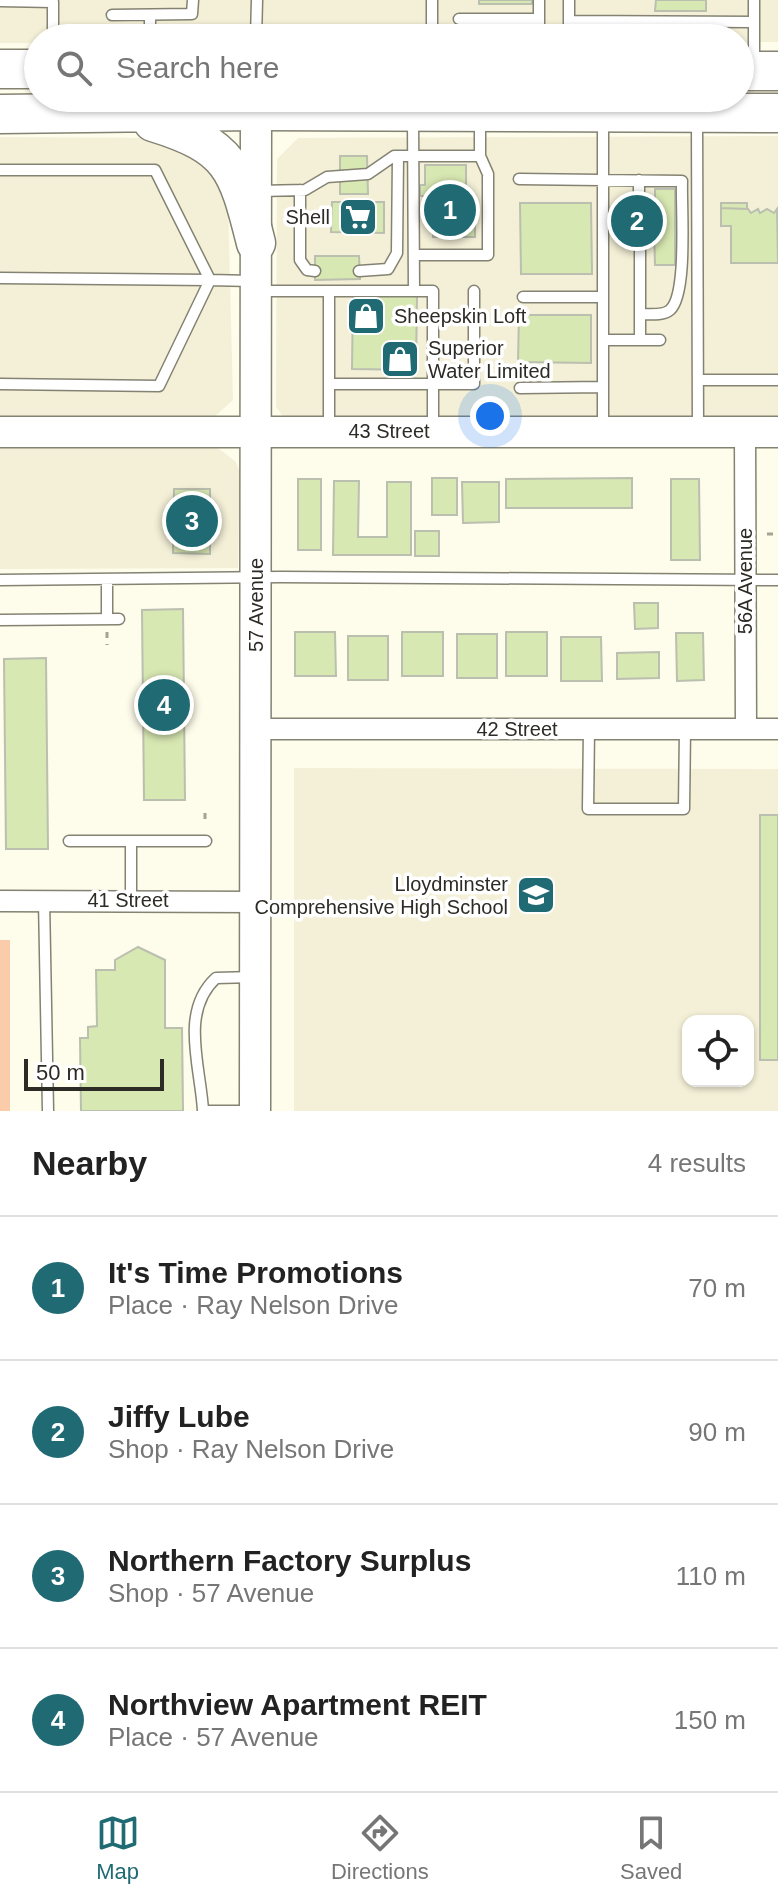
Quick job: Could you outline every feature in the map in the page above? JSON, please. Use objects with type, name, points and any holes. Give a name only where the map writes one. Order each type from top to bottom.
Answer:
[{"type":"highway","points":[[0,69],[24,69]]},
{"type":"highway","points":[[0,114],[138,112]]},
{"type":"highway","points":[[480,112],[778,113]]},
{"type":"highway","points":[[123,113],[197,136],[220,154],[243,194],[256,243]]},
{"type":"street","name":"57 Avenue","points":[[253,1111],[256,112]]},
{"type":"street","name":"43 Street","points":[[0,432],[778,432]]},
{"type":"street","name":"56A Avenue","points":[[745,432],[746,729]]},
{"type":"street","name":"42 Street","points":[[256,729],[778,729]]},
{"type":"street","name":"41 Street","points":[[0,901],[255,902]]},
{"type":"lane","points":[[112,15],[192,14],[193,0]]},
{"type":"lane","points":[[256,24],[257,0]]},
{"type":"lane","points":[[432,0],[432,24]]},
{"type":"lane","points":[[539,0],[539,24]]},
{"type":"lane","points":[[569,0],[569,21],[754,22]]},
{"type":"lane","points":[[754,0],[757,71]]},
{"type":"lane","points":[[0,1],[54,1],[53,24]]},
{"type":"lane","points":[[150,15],[150,24]]},
{"type":"lane","points":[[459,19],[539,19]]},
{"type":"lane","points":[[413,112],[414,291]]},
{"type":"lane","points":[[414,255],[488,255],[488,174],[480,156],[480,112]]},
{"type":"lane","points":[[603,112],[603,432]]},
{"type":"lane","points":[[697,113],[698,432]]},
{"type":"lane","points":[[256,191],[300,190],[340,174],[368,174],[398,156],[480,156]]},
{"type":"lane","points":[[359,271],[388,269],[397,253],[398,156]]},
{"type":"lane","points":[[0,170],[155,170],[210,280]]},
{"type":"lane","points":[[519,179],[682,181],[679,292],[671,309],[664,314],[640,314]]},
{"type":"lane","points":[[639,180],[639,207]]},
{"type":"lane","points":[[300,190],[300,260],[307,270],[315,271]]},
{"type":"lane","points":[[640,231],[640,339]]},
{"type":"lane","points":[[0,278],[210,280],[329,291],[433,291],[433,431]]},
{"type":"lane","points":[[0,384],[159,386],[210,280]]},
{"type":"lane","points":[[329,291],[329,431]]},
{"type":"lane","points":[[329,384],[474,384],[474,291]]},
{"type":"lane","points":[[523,297],[603,297]]},
{"type":"lane","points":[[603,340],[660,340]]},
{"type":"lane","points":[[699,380],[778,380]]},
{"type":"lane","points":[[520,388],[603,387]]},
{"type":"lane","points":[[0,580],[778,580]]},
{"type":"lane","points":[[107,581],[107,619]]},
{"type":"lane","points":[[0,620],[119,619]]},
{"type":"lane","points":[[589,729],[588,809],[684,809],[685,729]]},
{"type":"lane","points":[[69,841],[206,841]]},
{"type":"lane","points":[[131,841],[131,900]]},
{"type":"lane","points":[[44,900],[48,1111]]},
{"type":"lane","points":[[253,1111],[205,1111],[194,1037],[198,1009],[206,987],[216,978],[255,977]]},
{"type":"path","points":[[767,534],[778,534]]},
{"type":"shaded area","points":[[0,0],[778,0],[778,42],[754,42],[754,24],[24,24],[24,43],[0,43]]},
{"type":"shaded area","points":[[778,136],[778,420],[286,421],[276,407],[277,159],[298,138]]},
{"type":"shaded area","points":[[0,137],[155,138],[203,154],[228,200],[233,400],[213,418],[0,419]]},
{"type":"shaded area","points":[[0,446],[218,448],[236,462],[240,473],[238,568],[0,569]]},
{"type":"shaded area","name":"Lloydminster Comprehensive High School","points":[[294,768],[778,769],[778,1111],[294,1111]]},
{"type":"shaded area","points":[[0,940],[10,940],[10,1111],[0,1111]]},
{"type":"building","points":[[479,0],[532,0],[532,4],[479,4]]},
{"type":"building","points":[[656,0],[706,0],[706,11],[655,11]]},
{"type":"building","points":[[340,156],[367,156],[368,194],[340,194]]},
{"type":"building","points":[[425,165],[466,165],[466,195],[475,195],[475,237],[433,237],[433,224],[425,224],[425,196],[420,196],[420,185],[425,185]]},
{"type":"building","points":[[655,189],[675,189],[675,265],[655,265],[654,231],[617,231],[617,207],[655,207]]},
{"type":"building","name":"Shell","points":[[332,202],[384,202],[384,233],[331,232]]},
{"type":"building","points":[[520,203],[591,203],[592,274],[521,274]]},
{"type":"building","points":[[721,203],[747,203],[747,209],[721,208]]},
{"type":"building","points":[[721,208],[748,209],[751,213],[767,209],[774,213],[777,209],[778,263],[731,263],[731,226],[721,226]]},
{"type":"building","points":[[315,256],[359,256],[360,279],[315,280]]},
{"type":"building","points":[[353,295],[417,296],[416,370],[352,369]]},
{"type":"building","points":[[519,315],[591,315],[591,363],[518,362]]},
{"type":"building","points":[[432,478],[457,478],[457,515],[432,515]]},
{"type":"building","points":[[632,478],[632,508],[506,508],[506,479]]},
{"type":"building","points":[[298,479],[321,479],[321,550],[298,550]]},
{"type":"building","points":[[671,479],[699,479],[700,560],[671,560]]},
{"type":"building","points":[[334,481],[359,481],[358,537],[387,537],[387,482],[411,482],[411,555],[333,555]]},
{"type":"building","points":[[462,482],[499,482],[499,522],[463,523]]},
{"type":"building","points":[[174,489],[210,489],[210,554],[173,553]]},
{"type":"building","points":[[415,531],[439,531],[439,556],[415,556]]},
{"type":"building","points":[[634,603],[658,603],[658,628],[635,629]]},
{"type":"building","points":[[183,609],[185,800],[144,800],[142,610]]},
{"type":"building","points":[[295,632],[335,632],[336,676],[295,676]]},
{"type":"building","points":[[402,632],[443,632],[443,676],[402,676]]},
{"type":"building","points":[[506,632],[547,632],[547,676],[506,676]]},
{"type":"building","points":[[676,633],[703,633],[704,680],[677,681]]},
{"type":"building","points":[[457,634],[497,634],[497,678],[457,678]]},
{"type":"building","points":[[348,636],[388,636],[388,680],[348,680]]},
{"type":"building","points":[[561,637],[601,637],[602,681],[561,681]]},
{"type":"building","points":[[659,652],[659,678],[617,679],[617,653]]},
{"type":"building","points":[[46,658],[48,849],[6,849],[4,659]]},
{"type":"building","points":[[760,815],[778,815],[778,1060],[760,1060]]},
{"type":"building","points":[[138,947],[165,960],[165,1028],[182,1028],[183,1111],[81,1111],[80,1038],[88,1038],[88,1027],[97,1026],[96,970],[115,970],[115,960]]},
{"type":"place","name":"It's Time Promotions","points":[[450,210]]},
{"type":"place","name":"Shell","points":[[358,217]]},
{"type":"place","name":"Jiffy Lube","points":[[637,221]]},
{"type":"place","name":"Sheepskin Loft","points":[[366,316]]},
{"type":"place","name":"Superior Water Limited","points":[[400,359]]},
{"type":"place","name":"Northern Factory Surplus","points":[[192,521]]},
{"type":"place","name":"Northview Apartment REIT","points":[[164,705]]},
{"type":"place","name":"Lloydminster Comprehensive High School","points":[[536,895]]}]
